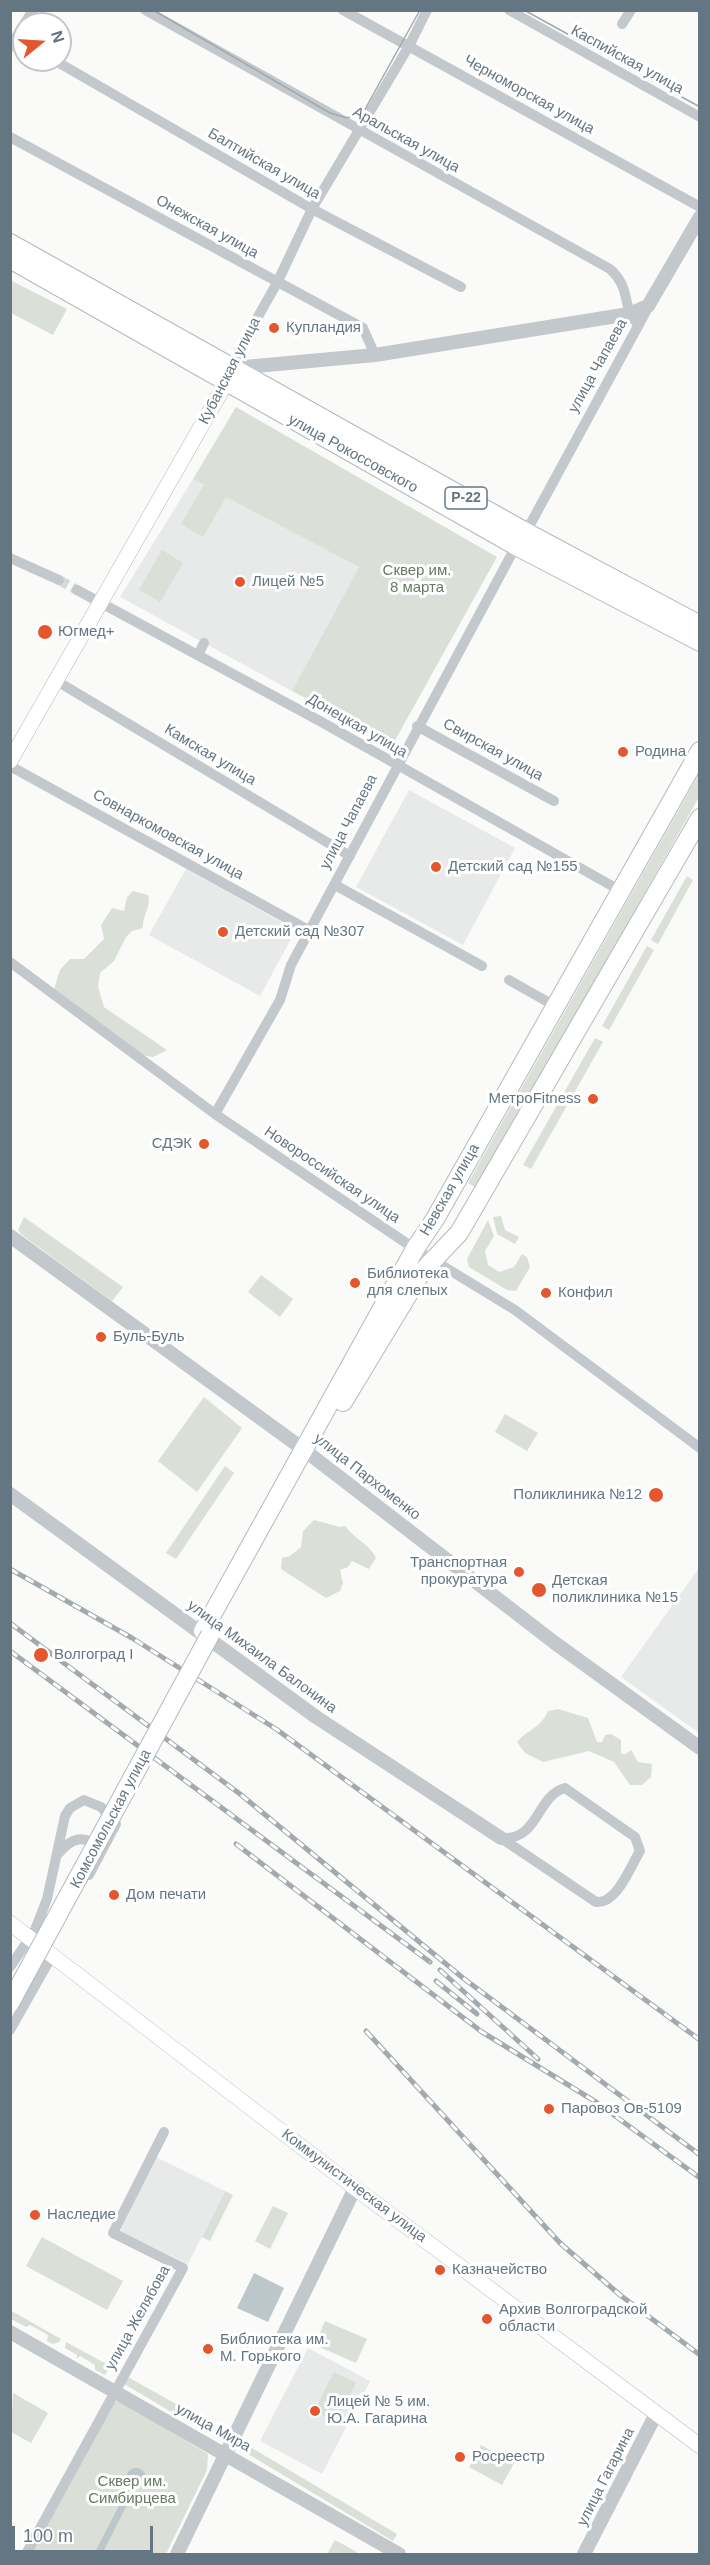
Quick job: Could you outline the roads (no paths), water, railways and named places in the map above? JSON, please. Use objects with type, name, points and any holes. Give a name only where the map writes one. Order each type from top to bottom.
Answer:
[{"type":"main road","name":"улица Рокоссовского","points":[[10,243],[230,376]]},
{"type":"main road","name":"улица Рокоссовского","points":[[10,260],[230,376],[699,642]]},
{"type":"main road","name":"Кубанская улица","points":[[10,762],[230,376]]},
{"type":"main road","name":"улица Рокоссовского","points":[[521,539],[699,625]]},
{"type":"main road","name":"Невская улица","points":[[207,1633],[261,1539],[415,1249],[453,1188],[699,751]]},
{"type":"main road","name":"Невская улица","points":[[307,1452],[418,1279],[433,1259],[459,1233],[699,818]]},
{"type":"main road","points":[[453,1188],[461,1205],[466,1206],[478,1201]]},
{"type":"main road","name":"Комсомольская улица","points":[[10,1981],[207,1633]]},
{"type":"main road","name":"Комсомольская улица","points":[[10,2003],[207,1633]]},
{"type":"main road","name":"Коммунистическая улица","points":[[10,1923],[355,2188],[699,2446]]},
{"type":"street","name":"Аральская улица","points":[[145,10],[610,269],[621,279],[629,314]]},
{"type":"street","name":"Черноморская улица","points":[[343,10],[699,207]]},
{"type":"street","name":"Кубанская улица","points":[[230,376],[238,352],[277,283],[312,209],[409,46],[427,10]]},
{"type":"street","name":"Каспийская улица","points":[[509,10],[699,117]]},
{"type":"street","points":[[622,24],[631,10]]},
{"type":"street","name":"Балтийская улица","points":[[72,70],[312,209],[461,287]]},
{"type":"street","name":"Онежская улица","points":[[10,137],[363,328],[375,355]]},
{"type":"street","name":"улица Чапаева","points":[[215,1114],[280,1000],[291,965],[417,726],[699,217]]},
{"type":"street","points":[[230,376],[629,314],[648,306],[655,296]]},
{"type":"street","points":[[629,314],[639,325]]},
{"type":"street","points":[[10,558],[59,580]]},
{"type":"street","name":"Донецкая улица","points":[[77,590],[621,891]]},
{"type":"street","points":[[198,655],[204,643]]},
{"type":"street","name":"Камская улица","points":[[55,680],[350,856]]},
{"type":"street","name":"Свирская улица","points":[[417,726],[554,801]]},
{"type":"street","name":"Совнаркомовская улица","points":[[10,766],[310,931]]},
{"type":"street","points":[[335,885],[482,966]]},
{"type":"street","name":"Новороссийская улица","points":[[10,962],[215,1114],[415,1249],[515,1310],[699,1448]]},
{"type":"street","points":[[509,980],[555,1006]]},
{"type":"street","name":"улица Пархоменко","points":[[10,1236],[307,1452],[555,1643],[699,1748]]},
{"type":"street","name":"улица Михаила Балонина","points":[[10,1494],[316,1717],[501,1838]]},
{"type":"street","points":[[565,1788],[635,1837],[640,1851],[613,1895],[602,1902],[596,1902],[501,1838],[511,1839],[524,1834],[555,1793],[565,1788]]},
{"type":"street","points":[[10,1967],[34,1940],[47,1899],[67,1812],[84,1800],[101,1807],[116,1824],[55,1937],[53,1945],[55,1956],[10,2030]]},
{"type":"street","points":[[56,1857],[72,1840],[85,1838],[99,1850],[99,1858]]},
{"type":"street","points":[[34,1940],[44,1943],[55,1937]]},
{"type":"street","name":"улица Желябова","points":[[114,2391],[183,2268],[114,2233],[164,2132]]},
{"type":"street","points":[[177,2554],[355,2188]]},
{"type":"street","name":"улица Мира","points":[[10,2332],[399,2554]]},
{"type":"street","points":[[26,2554],[114,2391]]},
{"type":"street","name":"улица Гагарина","points":[[584,2554],[657,2414]]},
{"type":"tunnel","points":[[59,580],[77,590]]},
{"type":"tram line","points":[[153,10],[330,113],[347,118],[364,111],[420,10]]},
{"type":"tram line","points":[[524,10],[700,107]]},
{"type":"railway","points":[[10,1569],[132,1638],[276,1729],[700,2040]]},
{"type":"railway","points":[[10,1623],[240,1794],[463,1978],[700,2155]]},
{"type":"railway","points":[[10,1651],[430,1962]]},
{"type":"railway","points":[[236,1844],[482,2032],[596,2102],[700,2178]]},
{"type":"railway","points":[[440,1970],[538,2059]]},
{"type":"railway","points":[[436,1981],[477,2014]]},
{"type":"railway","points":[[366,2031],[560,2243],[620,2295],[700,2355]]},
{"type":"place","name":"Купландия","points":[[274,328]]},
{"type":"place","name":"Лицей №5","points":[[240,582]]},
{"type":"place","name":"Югмед+","points":[[45,632]]},
{"type":"place","name":"Родина","points":[[623,752]]},
{"type":"place","name":"Детский сад №155","points":[[436,867]]},
{"type":"place","name":"Детский сад №307","points":[[223,932]]},
{"type":"place","name":"МетроFitness","points":[[593,1099]]},
{"type":"place","name":"СДЭК","points":[[204,1144]]},
{"type":"place","name":"Библиотека для слепых","points":[[355,1283]]},
{"type":"place","name":"Конфил","points":[[546,1293]]},
{"type":"place","name":"Буль-Буль","points":[[101,1337]]},
{"type":"place","name":"Поликлиника №12","points":[[656,1495]]},
{"type":"place","name":"Транспортная прокуратура","points":[[519,1572]]},
{"type":"place","name":"Детская поликлиника №15","points":[[539,1590]]},
{"type":"place","name":"Волгоград I","points":[[41,1655]]},
{"type":"place","name":"Дом печати","points":[[114,1895]]},
{"type":"place","name":"Паровоз Ов-5109","points":[[549,2109]]},
{"type":"place","name":"Наследие","points":[[35,2215]]},
{"type":"place","name":"Казначейство","points":[[440,2270]]},
{"type":"place","name":"Архив Волгоградской области","points":[[487,2319]]},
{"type":"place","name":"Библиотека им. М. Горького","points":[[208,2349]]},
{"type":"place","name":"Лицей № 5 им. Ю.А. Гагарина","points":[[315,2411]]},
{"type":"place","name":"Росреестр","points":[[460,2457]]},
{"type":"park label","name":"Сквер им. 8 марта","points":[[417,580]]},
{"type":"park label","name":"Сквер им. Симбирцева","points":[[132,2490]]}]
